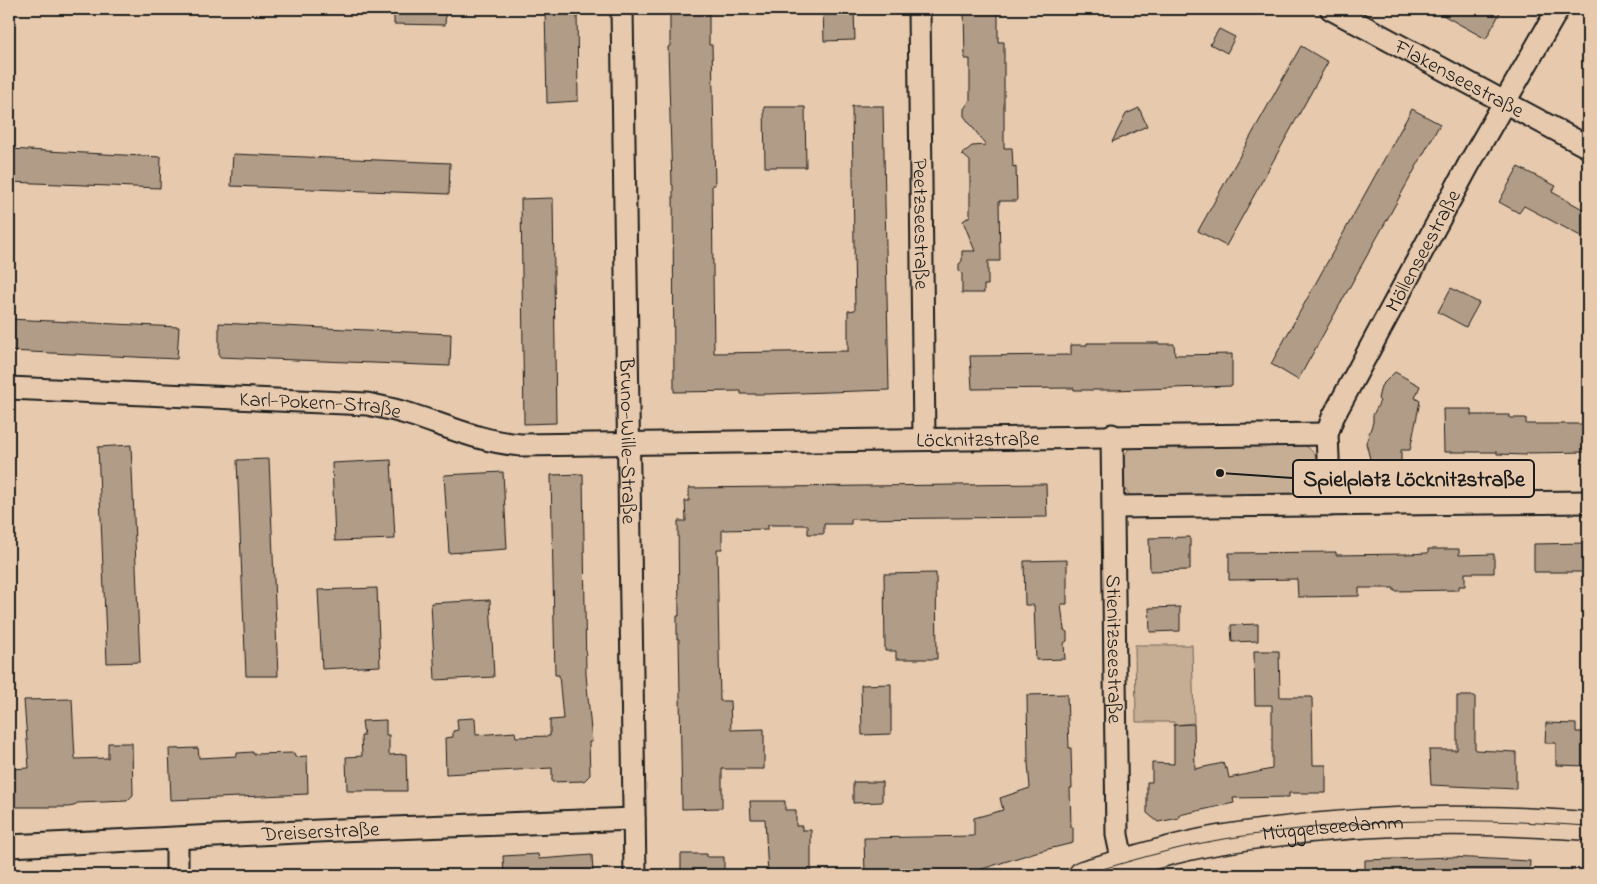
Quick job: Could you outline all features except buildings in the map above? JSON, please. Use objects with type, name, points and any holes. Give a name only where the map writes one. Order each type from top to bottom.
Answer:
[{"type":"main road","name":"Müggelseedamm","points":[[1083,875],[1216,840],[1291,830],[1418,821],[1483,820],[1588,826]]},
{"type":"street","name":"Bruno-Wille-Straße","points":[[622,9],[635,875]]},
{"type":"street","name":"Peetzseestraße","points":[[919,9],[924,438]]},
{"type":"street","name":"Flakenseestraße","points":[[1331,9],[1588,147]]},
{"type":"street","name":"Möllenseestraße","points":[[1330,505],[1327,434],[1333,417],[1494,120],[1558,9]]},
{"type":"street","name":"Karl-Pokern-Straße","points":[[9,388],[367,404],[397,410],[474,437],[499,443],[521,445],[628,443]]},
{"type":"street","name":"Löcknitzstraße","points":[[628,443],[1112,435],[1327,434]]},
{"type":"street","name":"Stienitzseestraße","points":[[1112,435],[1117,835],[1123,863]]},
{"type":"street","points":[[1114,507],[1588,502]]},
{"type":"street","name":"Dreiserstraße","points":[[9,846],[339,830],[634,819]]},
{"type":"street","points":[[177,839],[177,875]]},
{"type":"shaded area","points":[[1300,443],[1310,449],[1316,456],[1319,476],[1303,490],[1284,498],[1137,498],[1130,495],[1122,486],[1123,457],[1132,445]]},
{"type":"shaded area","points":[[1135,645],[1192,645],[1194,723],[1174,725],[1174,722],[1136,722]]},
{"type":"tram line","points":[[1083,875],[1201,843],[1316,827],[1416,821],[1509,822],[1588,826]]},
{"type":"place","name":"Spielplatz Löcknitzstraße","points":[[1220,473]]}]
